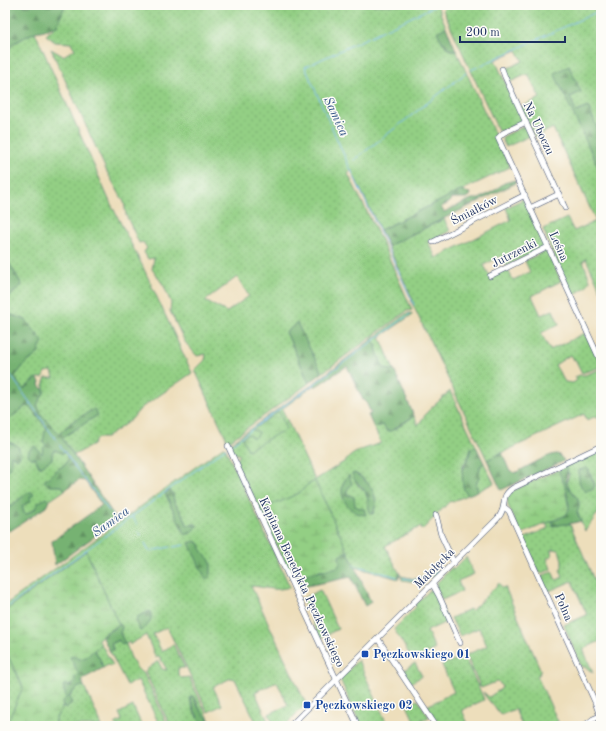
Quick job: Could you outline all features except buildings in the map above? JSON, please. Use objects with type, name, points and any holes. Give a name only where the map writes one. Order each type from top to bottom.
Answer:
[{"type":"street","name":"Na Uboczu","points":[[502,70],[565,208]]},
{"type":"street","name":"Leśna","points":[[526,122],[503,133],[498,138],[601,362]]},
{"type":"street","points":[[530,208],[559,194]]},
{"type":"street","name":"Śmiałków","points":[[433,242],[525,195]]},
{"type":"street","name":"Jutrzenki","points":[[490,276],[548,247]]},
{"type":"street","name":"Kapitana Benedykta Pęczkowskiego","points":[[228,446],[358,726]]},
{"type":"street","name":"Małołęcka","points":[[290,726],[498,518],[504,507],[505,495],[513,488],[601,446]]},
{"type":"street","name":"Polna","points":[[504,507],[509,511],[595,702],[600,718]]},
{"type":"street","points":[[436,516],[441,535],[454,563]]},
{"type":"street","points":[[433,584],[460,643]]},
{"type":"street","points":[[378,639],[436,726]]},
{"type":"street","points":[[584,726],[593,719],[600,718]]},
{"type":"green space","points":[[5,5],[65,5],[57,26],[35,32],[14,43],[5,53]]},
{"type":"green space","points":[[65,5],[437,5],[446,27],[438,32],[440,37],[451,50],[456,50],[510,167],[380,230],[351,170],[348,174],[381,240],[412,310],[407,311],[322,373],[297,324],[286,332],[309,383],[228,442],[195,370],[205,360],[206,354],[197,356],[185,342],[170,311],[171,303],[164,286],[152,269],[154,258],[148,259],[144,252],[147,248],[143,242],[139,243],[126,215],[124,202],[107,172],[51,49],[63,56],[75,49],[71,43],[55,42],[46,35],[56,26]],"holes":[[[237,277],[249,296],[227,312],[205,301]]]},
{"type":"green space","points":[[446,5],[601,5],[601,11],[596,13],[601,24],[601,126],[597,128],[588,107],[576,112],[570,97],[581,92],[555,73],[601,173],[601,291],[586,259],[583,261],[590,280],[587,286],[574,295],[571,294],[543,229],[567,218],[574,231],[596,221],[553,128],[535,137],[521,107],[540,98],[528,74],[510,82],[505,72],[506,69],[523,61],[517,50],[495,60],[523,121],[501,131],[498,130],[443,10]]},
{"type":"green space","points":[[446,27],[456,50],[451,50],[446,46],[437,32]]},
{"type":"green space","points":[[35,32],[110,202],[143,267],[192,373],[141,408],[131,420],[106,438],[97,438],[93,445],[74,455],[61,437],[98,415],[73,421],[59,434],[41,414],[37,405],[44,393],[44,382],[46,378],[54,378],[52,371],[45,372],[43,378],[37,378],[24,389],[18,383],[15,376],[25,364],[32,359],[26,320],[12,315],[5,317],[5,298],[11,295],[22,285],[5,256],[5,53],[14,43]]},
{"type":"green space","points":[[569,66],[581,92],[570,97],[576,112],[588,107],[601,136],[601,173],[554,73]]},
{"type":"green space","points":[[525,126],[530,136],[506,147],[502,139],[504,136]]},
{"type":"green space","points":[[515,180],[516,183],[388,246],[380,230],[460,191],[470,193],[469,196],[466,198],[451,198],[449,203],[441,207],[444,212],[472,199],[479,199],[504,183]]},
{"type":"green space","points":[[523,199],[545,245],[544,247],[506,266],[501,256],[484,265],[489,275],[508,270],[513,280],[530,272],[525,261],[545,251],[548,252],[561,281],[532,296],[541,315],[553,310],[559,324],[541,333],[550,350],[585,333],[601,364],[601,367],[582,373],[575,359],[573,360],[570,355],[555,365],[565,382],[573,383],[577,380],[575,377],[601,369],[601,419],[596,416],[587,420],[584,414],[487,460],[411,301],[413,300],[388,246],[444,219],[450,231],[428,242],[436,258],[511,220],[506,208]]},
{"type":"green space","points":[[5,256],[22,285],[11,295],[5,298]]},
{"type":"green space","points":[[406,314],[413,314],[380,337],[394,370],[386,369],[381,363],[376,345],[372,339]]},
{"type":"green space","points":[[12,315],[26,320],[43,342],[40,346],[39,353],[25,364],[15,376],[18,383],[24,389],[37,378],[40,382],[39,385],[44,389],[44,393],[37,405],[41,414],[59,434],[73,421],[94,409],[98,415],[62,438],[117,520],[55,565],[52,541],[102,505],[85,481],[79,480],[65,490],[62,486],[49,486],[44,481],[66,463],[68,459],[65,452],[62,453],[55,450],[52,452],[52,459],[40,467],[35,458],[31,458],[28,455],[29,450],[35,446],[42,454],[43,448],[46,445],[43,442],[45,431],[47,429],[30,407],[26,406],[8,420],[5,419],[5,317]]},
{"type":"green space","points":[[297,323],[322,373],[309,383],[286,332]]},
{"type":"green space","points":[[372,339],[376,345],[384,368],[387,370],[394,370],[414,416],[391,431],[387,431],[383,425],[374,428],[368,415],[371,413],[365,400],[363,400],[347,366],[315,387],[313,384]]},
{"type":"green space","points":[[313,384],[314,385],[282,409],[315,480],[347,460],[353,454],[381,443],[374,428],[383,425],[394,430],[414,416],[418,425],[428,411],[450,391],[476,446],[473,447],[462,467],[464,490],[468,495],[451,502],[450,501],[422,530],[420,527],[385,546],[401,576],[398,575],[399,579],[355,567],[315,481],[307,485],[301,492],[280,502],[258,509],[235,461],[240,455],[231,452],[229,444]],"holes":[[[354,473],[367,482],[374,493],[376,503],[373,514],[365,491],[357,484]]]},
{"type":"green space","points":[[26,406],[30,406],[47,429],[46,445],[42,454],[35,458],[39,467],[52,459],[51,452],[55,450],[62,453],[65,452],[68,459],[66,463],[44,481],[62,486],[65,490],[49,501],[46,498],[38,503],[35,509],[27,514],[24,513],[22,506],[30,497],[31,492],[27,493],[5,511],[5,472],[11,467],[8,442],[5,439],[5,419],[8,419]]},
{"type":"green space","points":[[279,411],[286,429],[248,450],[242,438],[248,434],[253,438],[258,435],[259,432],[252,430]]},
{"type":"green space","points":[[5,439],[8,442],[17,445],[20,456],[17,459],[11,455],[11,467],[5,472]]},
{"type":"green space","points":[[476,446],[484,463],[480,466],[479,477],[476,485],[478,491],[468,495],[464,490],[462,470],[471,448]]},
{"type":"green space","points":[[223,447],[227,449],[226,450],[290,587],[274,589],[251,586],[306,704],[284,726],[275,726],[269,714],[288,705],[277,682],[255,692],[270,726],[258,726],[235,679],[231,678],[213,687],[222,705],[208,712],[167,627],[153,634],[162,652],[173,644],[185,668],[178,668],[178,674],[182,678],[189,677],[210,721],[199,708],[196,699],[190,698],[194,712],[204,726],[170,726],[145,671],[158,661],[162,669],[167,670],[159,656],[156,658],[146,635],[130,645],[129,642],[126,644],[135,665],[144,674],[168,726],[160,726],[138,680],[127,685],[110,652],[113,648],[111,644],[120,640],[125,644],[120,633],[120,624],[119,625],[86,551],[5,611],[5,605]],"holes":[[[169,490],[173,494],[174,502],[184,516],[187,525],[196,524],[192,532],[188,534],[165,493]]]},
{"type":"green space","points":[[601,449],[601,519],[598,513],[585,531],[567,482],[569,474],[565,466]],"holes":[[[588,469],[595,485],[586,491],[579,478]]]},
{"type":"green space","points":[[502,452],[509,470],[515,473],[554,454],[559,455],[564,461],[501,490],[487,460]]},
{"type":"green space","points":[[482,463],[484,463],[494,483],[478,491],[476,485]]},
{"type":"green space","points":[[565,466],[568,473],[566,478],[567,485],[579,502],[577,512],[581,521],[553,526],[552,521],[566,515],[569,505],[566,494],[567,491],[558,470]]},
{"type":"green space","points":[[587,468],[595,485],[593,489],[586,492],[580,485],[579,470]]},
{"type":"green space","points":[[558,470],[567,491],[566,494],[569,509],[566,515],[521,534],[508,505],[507,497],[512,491]]},
{"type":"green space","points":[[354,473],[367,483],[374,493],[376,503],[373,514],[371,514],[369,510],[366,493],[353,477],[352,474]]},
{"type":"green space","points":[[349,475],[352,484],[347,490],[347,494],[354,497],[355,505],[364,509],[366,515],[353,511],[344,501],[342,488],[344,481]]},
{"type":"green space","points":[[315,481],[348,552],[345,552],[339,556],[340,563],[338,567],[292,577],[258,509],[280,502],[301,492],[307,485]]},
{"type":"green space","points":[[170,490],[173,494],[174,502],[184,516],[187,525],[197,525],[194,531],[185,535],[165,493]]},
{"type":"green space","points":[[32,492],[34,495],[30,497],[31,501],[22,506],[24,513],[27,514],[35,509],[38,503],[46,498],[49,501],[46,507],[10,531],[5,529],[5,511],[27,493]]},
{"type":"green space","points":[[552,521],[553,526],[570,524],[601,596],[601,642],[600,641],[583,649],[593,673],[587,668],[581,666],[564,625],[587,615],[572,581],[547,592],[541,577],[552,571],[557,580],[563,577],[560,569],[562,567],[562,560],[559,550],[553,549],[551,552],[552,556],[547,558],[551,569],[543,573],[539,573],[523,539],[548,528],[546,524]]},
{"type":"green space","points":[[195,541],[200,544],[202,552],[211,563],[211,575],[206,580],[189,543]]},
{"type":"green space","points":[[86,551],[119,625],[98,639],[101,644],[86,657],[80,659],[72,656],[70,657],[79,675],[74,678],[75,682],[69,686],[65,684],[63,686],[66,698],[62,702],[63,706],[55,719],[54,726],[6,726],[23,687],[7,654],[5,646],[5,611]]},
{"type":"green space","points":[[345,552],[348,552],[371,602],[365,606],[351,577],[297,588],[292,577],[327,570],[340,563],[339,556]]},
{"type":"green space","points":[[466,557],[474,574],[458,581],[462,591],[442,600],[436,587],[437,583],[452,567],[453,570]]},
{"type":"green space","points":[[440,570],[441,572],[416,582],[402,580],[401,576],[415,579]]},
{"type":"green space","points":[[499,583],[502,588],[505,587],[541,671],[537,676],[560,726],[522,726],[515,709],[501,715],[483,692],[489,697],[502,688],[500,683],[496,682],[481,688],[466,655],[487,646],[479,628],[460,636],[451,618],[470,609],[471,611]]},
{"type":"green space","points":[[320,590],[338,629],[320,638],[302,599]]},
{"type":"green space","points":[[430,590],[434,590],[448,621],[427,631],[435,649],[413,660],[394,629],[416,607],[415,605]]},
{"type":"green space","points":[[150,611],[150,622],[140,631],[136,623],[137,617]]},
{"type":"green space","points":[[120,624],[122,628],[120,633],[125,644],[122,645],[119,640],[111,644],[113,650],[110,652],[102,636]]},
{"type":"green space","points":[[101,644],[113,665],[108,665],[103,668],[100,659],[94,650]]},
{"type":"green space","points":[[5,646],[7,654],[23,687],[6,726]]},
{"type":"green space","points":[[94,650],[100,659],[103,668],[81,680],[84,686],[77,688],[72,693],[69,697],[72,703],[66,708],[63,706],[62,702],[66,698],[63,686],[74,680],[70,657],[72,656],[80,659],[86,657]]},
{"type":"green space","points":[[464,656],[484,700],[462,710],[469,726],[440,726],[427,706],[454,692],[442,665]]},
{"type":"green space","points":[[358,660],[388,726],[361,726],[340,679]]},
{"type":"green space","points":[[415,663],[422,676],[411,683],[403,671]]},
{"type":"green space","points":[[80,686],[84,686],[102,726],[54,726],[56,718],[63,706],[67,708],[71,696]]},
{"type":"green space","points":[[191,696],[193,696],[199,708],[213,726],[204,726],[192,706]]},
{"type":"green space","points":[[418,700],[429,717],[415,723],[407,705]]},
{"type":"green space","points":[[133,706],[142,726],[116,726],[115,724],[122,720],[119,713]]},
{"type":"waterway","name":"Samica","points":[[414,305],[348,164],[305,67],[437,5]]},
{"type":"waterway","points":[[471,70],[601,10]]},
{"type":"waterway","points":[[354,160],[466,73]]},
{"type":"waterway","name":"Samica","points":[[233,443],[410,314]]},
{"type":"waterway","points":[[5,367],[75,467],[117,521]]},
{"type":"waterway","name":"Samica","points":[[5,609],[226,448]]},
{"type":"waterway","points":[[132,515],[137,525]]},
{"type":"waterway","points":[[139,531],[141,536]]},
{"type":"waterway","points":[[145,543],[150,551],[170,547]]},
{"type":"waterway","points":[[173,547],[184,545]]},
{"type":"waterway","points":[[354,565],[397,577]]},
{"type":"waterway","points":[[403,578],[415,580],[439,571]]},
{"type":"place","name":"Pęczkowskiego 01","points":[[365,654]]},
{"type":"place","name":"Pęczkowskiego 02","points":[[307,705]]}]
